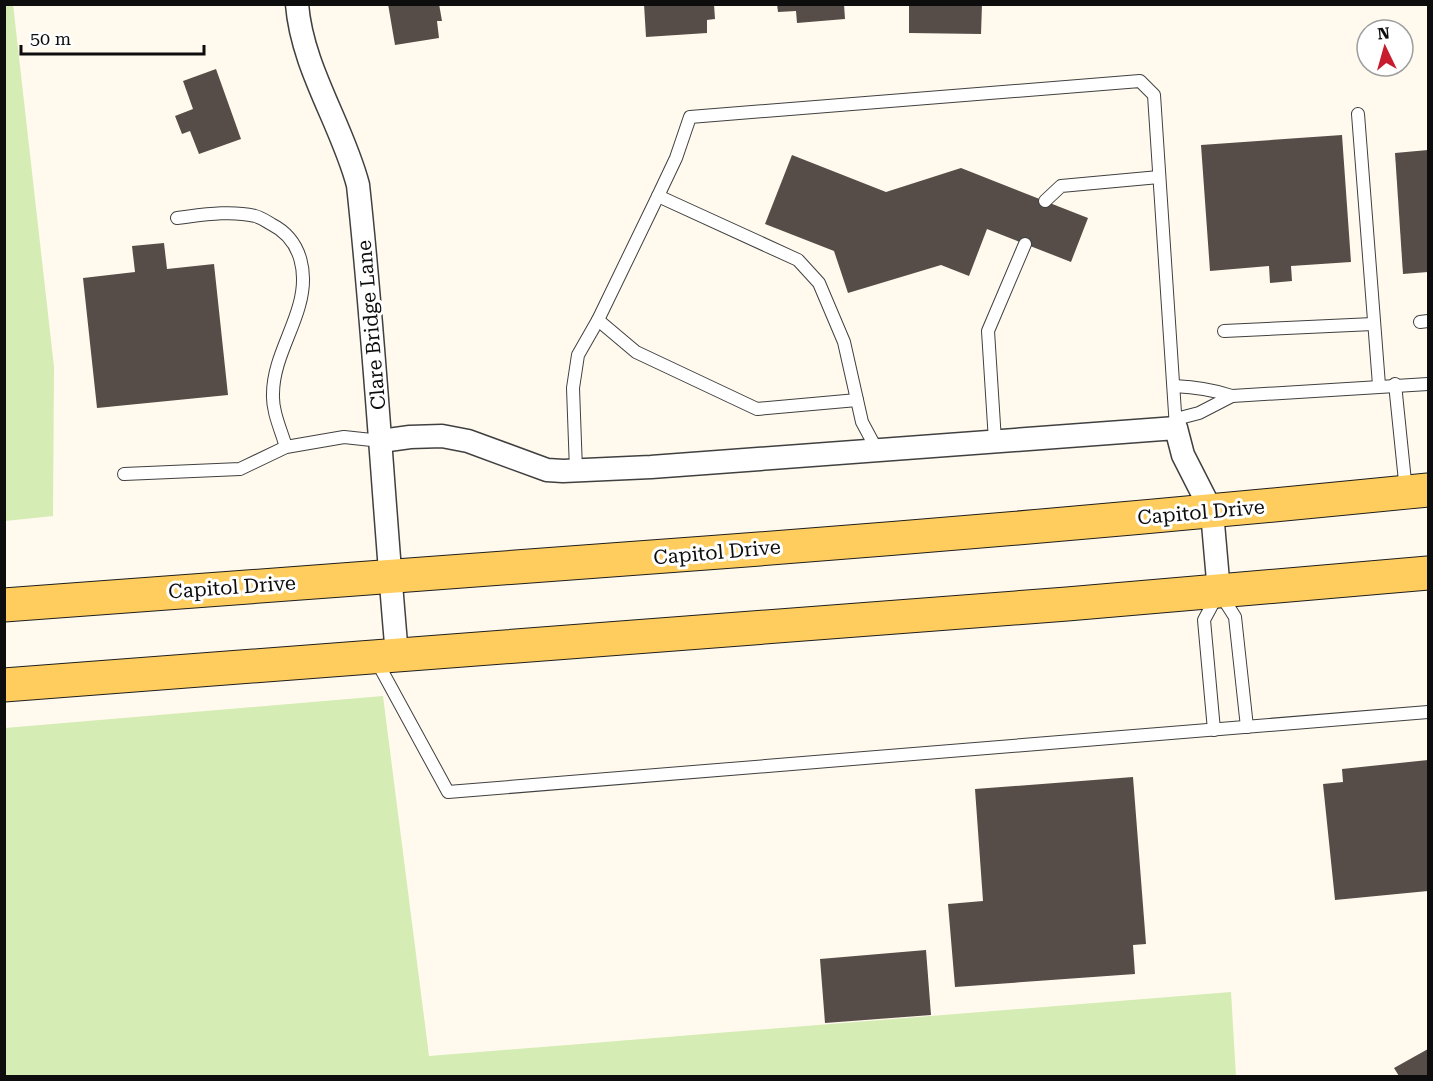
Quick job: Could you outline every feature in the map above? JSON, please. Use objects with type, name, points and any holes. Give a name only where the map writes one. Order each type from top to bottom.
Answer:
[{"type":"main road","name":"Capitol Drive","points":[[4,605],[706,553],[1212,512],[1418,491]]},
{"type":"main road","points":[[4,685],[1219,592],[1428,573]]},
{"type":"street","name":"Clare Bridge Lane","points":[[297,4],[306,50],[318,85],[350,156],[358,185],[381,441],[390,575],[385,656]]},
{"type":"street","points":[[381,441],[441,436],[489,447],[546,470],[576,470],[651,467],[995,441],[1176,424],[1183,455],[1212,512],[1219,592]]},
{"type":"lane","points":[[576,470],[573,388],[578,355],[598,320],[676,158],[690,117],[1140,81],[1154,95],[1176,424],[1232,396],[1395,384],[1428,384]]},
{"type":"lane","points":[[1358,114],[1379,386]]},
{"type":"lane","points":[[1045,201],[1061,186],[1159,177]]},
{"type":"lane","points":[[658,196],[798,260],[819,283],[844,342],[862,422],[877,450]]},
{"type":"lane","points":[[177,218],[227,213],[256,216],[282,229],[296,247],[303,262],[304,280],[299,305],[275,374],[272,395],[285,447]]},
{"type":"lane","points":[[995,441],[988,331],[1025,244]]},
{"type":"lane","points":[[598,320],[636,352],[757,409],[857,400]]},
{"type":"lane","points":[[1224,331],[1373,324]]},
{"type":"lane","points":[[1395,384],[1418,491]]},
{"type":"lane","points":[[1174,386],[1200,387],[1232,396]]},
{"type":"lane","points":[[124,474],[240,469],[285,447],[344,437],[381,441]]},
{"type":"lane","points":[[1214,730],[1204,620],[1219,592],[1235,616],[1247,727]]},
{"type":"lane","points":[[385,656],[448,792],[1428,712]]},
{"type":"green space","points":[[13,4],[54,367],[53,516],[5,521],[4,5]]},
{"type":"green space","points":[[383,696],[429,1056],[1231,992],[1236,1076],[5,1076],[5,728]]},
{"type":"building","points":[[388,4],[439,4],[442,21],[437,21],[439,38],[395,45]]},
{"type":"building","points":[[644,4],[714,4],[715,19],[707,20],[707,33],[646,37]]},
{"type":"building","points":[[777,4],[844,4],[845,19],[797,23],[796,11],[778,12]]},
{"type":"building","points":[[909,4],[982,4],[981,34],[909,33]]},
{"type":"building","points":[[216,69],[241,139],[199,154],[190,131],[182,134],[175,116],[193,109],[183,81]]},
{"type":"building","points":[[1342,135],[1351,262],[1291,266],[1292,281],[1270,283],[1269,266],[1210,271],[1201,145]]},
{"type":"building","points":[[1428,150],[1428,272],[1403,274],[1395,153]]},
{"type":"building","points":[[792,155],[886,192],[961,168],[1088,218],[1071,262],[987,229],[969,276],[941,265],[848,293],[834,251],[765,224]]},
{"type":"building","points":[[164,243],[167,269],[214,264],[228,395],[97,408],[83,278],[135,272],[132,246]]},
{"type":"building","points":[[1428,760],[1428,891],[1335,900],[1323,784],[1343,782],[1342,769]]},
{"type":"building","points":[[1133,777],[1146,944],[1133,945],[1135,974],[955,987],[948,904],[983,901],[975,789]]},
{"type":"building","points":[[926,950],[931,1015],[825,1023],[820,959]]},
{"type":"building","points":[[1428,1049],[1428,1076],[1399,1076],[1394,1068]]}]
